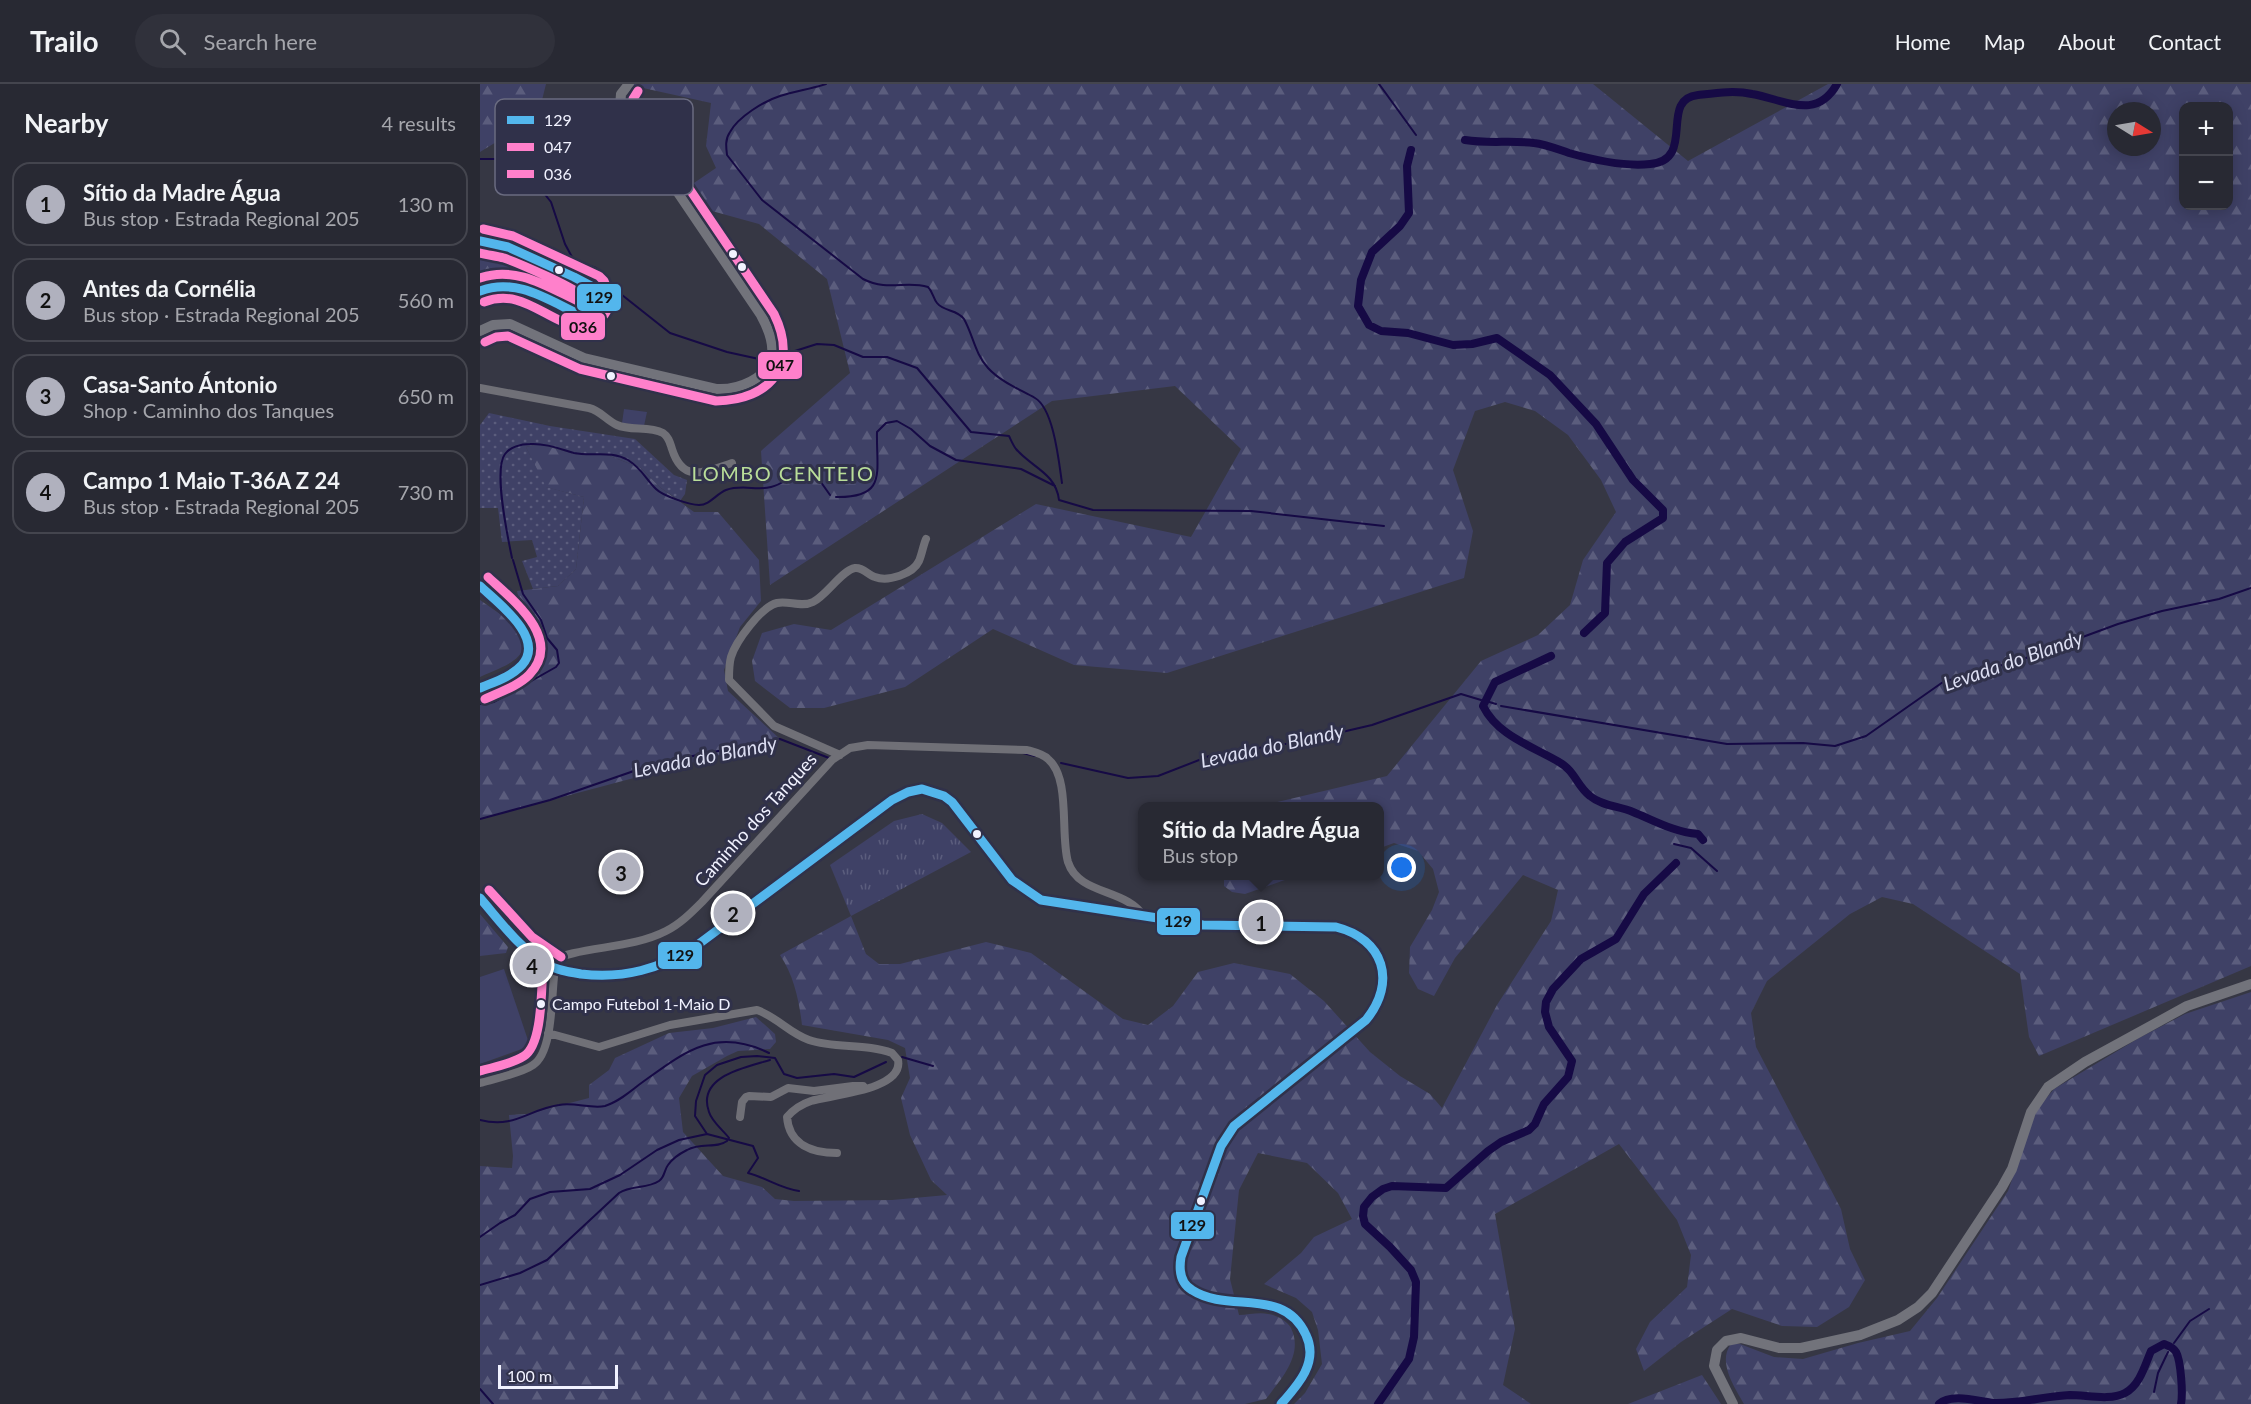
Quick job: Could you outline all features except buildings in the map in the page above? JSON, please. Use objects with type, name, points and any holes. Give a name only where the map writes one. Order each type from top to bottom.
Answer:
[{"type":"main road","points":[[621,99],[621,94],[629,84]]},
{"type":"main road","points":[[480,331],[493,325],[510,324],[584,358],[717,388],[736,387],[754,379],[761,373],[772,356],[770,337],[760,315],[679,195]]},
{"type":"main road","points":[[480,241],[508,247],[574,277],[593,287],[599,298],[594,311],[580,315],[519,287],[493,286],[480,291]]},
{"type":"main road","points":[[480,586],[523,629],[530,648],[526,661],[520,667],[480,688]]},
{"type":"main road","points":[[480,898],[521,944],[544,963],[555,968],[565,972],[617,976],[644,972],[676,960],[892,800],[912,789],[934,791],[952,802],[1012,880],[1032,895],[1051,903],[1227,927],[1345,928],[1361,936],[1377,954],[1383,970],[1381,997],[1376,1008],[1366,1020],[1234,1126],[1226,1137],[1182,1250],[1180,1272],[1186,1285],[1192,1291],[1211,1297],[1274,1306],[1288,1312],[1300,1323],[1308,1338],[1310,1361],[1300,1383],[1281,1404]]},
{"type":"main road","points":[[1733,1404],[1714,1366],[1715,1355],[1721,1345],[1731,1339],[1741,1338],[1779,1348],[1801,1348],[1860,1335],[1907,1315],[1932,1293],[2002,1187],[2012,1169],[2031,1112],[2048,1087],[2085,1062],[2187,1006],[2251,984]]},
{"type":"street","points":[[480,388],[589,408],[600,411],[617,425],[662,433],[669,440],[678,465],[686,471],[698,472],[732,463]]},
{"type":"street","points":[[840,755],[774,726],[729,680],[731,657],[745,633],[765,608],[779,602],[795,605],[810,604],[826,594],[843,574],[854,568],[862,569],[871,576],[881,579],[889,579],[910,571],[920,560],[926,539]]},
{"type":"street","name":"Caminho dos Tanques","points":[[544,963],[568,954],[650,938],[680,922],[702,902],[832,759],[850,748],[868,745],[1027,750],[1046,757],[1051,761],[1061,781],[1068,861],[1076,877],[1087,885],[1107,891],[1124,900],[1140,911],[1144,917]]},
{"type":"street","points":[[480,1083],[533,1065],[546,1047],[555,968]]},
{"type":"street","points":[[548,1033],[599,1047],[670,1025],[757,1010],[771,1015],[787,1029],[810,1041],[879,1050],[894,1055],[899,1066],[892,1077],[882,1084],[835,1097],[810,1101],[792,1111],[788,1117],[788,1125],[800,1144],[822,1153],[837,1153]]},
{"type":"street","points":[[740,1117],[742,1102],[750,1096],[771,1097],[788,1088],[814,1091],[853,1086],[867,1087]]},
{"type":"green space","points":[[480,84],[546,84],[542,99],[495,99],[495,143],[480,152]]},
{"type":"green space","points":[[625,84],[1593,84],[1688,161],[1828,84],[2251,84],[2251,966],[2039,1056],[2029,1037],[2020,974],[1913,904],[1882,897],[1850,914],[1767,981],[1751,1013],[1756,1047],[1841,1209],[1850,1249],[1865,1280],[1849,1307],[1817,1327],[1782,1326],[1732,1309],[1681,1342],[1644,1371],[1636,1349],[1650,1322],[1687,1287],[1691,1255],[1677,1220],[1619,1144],[1495,1214],[1515,1329],[1503,1385],[1531,1404],[1294,1404],[1305,1393],[1322,1364],[1318,1330],[1312,1312],[1296,1298],[1264,1284],[1301,1253],[1314,1237],[1352,1219],[1338,1193],[1307,1163],[1258,1153],[1239,1190],[1230,1279],[1239,1315],[1261,1313],[1274,1316],[1289,1325],[1294,1338],[1295,1348],[1289,1366],[1266,1399],[1245,1404],[480,1404],[480,1166],[512,1168],[509,1115],[527,1114],[589,1098],[589,1085],[609,1070],[615,1058],[669,1033],[713,1028],[756,1017],[775,1034],[776,1042],[770,1049],[738,1051],[692,1076],[679,1098],[683,1132],[723,1176],[762,1187],[775,1199],[794,1201],[892,1200],[947,1195],[931,1180],[910,1135],[901,1098],[910,1078],[905,1048],[888,1040],[802,1025],[795,989],[780,955],[851,916],[866,954],[879,964],[900,964],[986,942],[1031,953],[1123,1019],[1148,1025],[1173,1006],[1198,972],[1234,963],[1290,974],[1324,1001],[1370,1052],[1400,1076],[1430,1094],[1442,1108],[1497,1005],[1551,921],[1558,890],[1523,875],[1455,958],[1434,996],[1418,989],[1409,973],[1410,947],[1432,910],[1439,892],[1433,869],[1418,851],[1394,843],[1384,847],[1384,802],[1277,802],[1387,776],[1481,661],[1538,635],[1570,605],[1583,560],[1616,512],[1601,480],[1568,435],[1535,411],[1505,402],[1475,411],[1453,470],[1473,531],[1464,578],[1167,673],[1074,665],[993,629],[905,687],[824,708],[790,708],[755,681],[752,661],[762,633],[794,624],[831,630],[1036,504],[1191,537],[1241,449],[1175,386],[1052,401],[770,585],[761,451],[850,373],[827,279],[759,224],[701,208],[693,195],[693,184],[716,168],[706,146],[711,103]]},
{"type":"green space","points":[[480,248],[491,248],[582,285],[587,295],[585,305],[569,303],[522,284],[505,283],[480,288]]},
{"type":"green space","points":[[624,409],[647,412],[644,426],[622,423]]},
{"type":"green space","points":[[489,413],[550,426],[635,439],[674,475],[687,480],[685,494],[680,501],[661,488],[641,468],[607,455],[578,455],[539,444],[526,447],[546,487],[584,497],[576,569],[558,586],[533,589],[522,561],[537,557],[532,540],[502,542],[498,508],[480,508],[480,425]]},
{"type":"green space","points":[[539,444],[578,455],[607,455],[641,468],[661,488],[694,512],[718,512],[759,560],[761,601],[740,627],[724,670],[728,691],[780,739],[480,819],[480,692],[531,661],[535,645],[524,622],[517,591],[558,586],[576,569],[584,497],[545,487],[526,447]]},
{"type":"green space","points":[[480,600],[520,628],[523,645],[521,653],[512,662],[480,677]]},
{"type":"green space","points":[[922,814],[942,823],[971,852],[851,916],[830,865],[894,821]]},
{"type":"green space","points":[[1224,880],[1285,880],[1245,894],[1232,892],[1224,886]]},
{"type":"green space","points":[[480,914],[508,947],[506,953],[480,956]]},
{"type":"green space","points":[[504,969],[530,1046],[480,1064],[480,977]]},
{"type":"green space","points":[[2251,992],[2251,1404],[1744,1404],[1732,1383],[1727,1367],[1727,1351],[1731,1344],[1740,1344],[1774,1357],[1803,1359],[1910,1331],[1937,1298],[2008,1191],[2037,1109],[2054,1089],[2139,1038],[2185,1014]]},
{"type":"green space","points":[[1702,1375],[1721,1404],[1628,1404]]},
{"type":"waterway","points":[[826,84],[780,96],[752,110],[734,126],[728,135],[727,155],[762,200],[863,279],[881,285],[928,287],[940,306],[961,316],[980,357],[988,368],[1004,381],[1035,398],[1047,413],[1057,450],[1062,483]]},
{"type":"waterway","points":[[1379,84],[1416,135]]},
{"type":"waterway","points":[[1465,140],[1534,143],[1609,162],[1630,165],[1650,164],[1664,160],[1672,152],[1680,107],[1686,99],[1698,95],[1739,92],[1788,103],[1810,105],[1820,102],[1837,84]]},
{"type":"waterway","points":[[1411,150],[1407,166],[1409,213],[1400,226],[1372,252],[1361,280],[1358,306],[1369,325],[1381,331],[1408,333],[1453,345],[1472,344],[1497,338],[1550,375],[1596,424],[1633,480],[1663,510],[1663,518],[1625,542],[1607,563],[1605,613],[1584,633]]},
{"type":"waterway","points":[[480,159],[495,159]]},
{"type":"waterway","points":[[545,195],[551,202],[565,244],[572,257],[596,268],[617,291],[670,333],[727,352],[759,359],[767,358]]},
{"type":"waterway","points":[[776,357],[817,344],[834,345],[863,357],[887,357],[917,368],[971,432],[1009,436],[1016,449],[1053,483],[1059,500],[1093,510],[1251,511],[1384,526]]},
{"type":"waterway","points":[[836,497],[864,493],[872,487],[876,480],[877,470],[877,432],[886,423],[897,421],[911,429],[930,446],[956,460],[1021,469],[1055,486]]},
{"type":"waterway","points":[[512,558],[502,504],[500,474],[505,454],[523,445],[541,444],[574,453],[608,454],[621,457],[637,467],[659,492],[695,505],[706,503],[732,488],[771,487],[793,476],[803,474],[818,478],[830,495]]},
{"type":"waterway","points":[[480,704],[494,702],[556,667],[559,663],[557,650],[547,638],[541,620],[523,594],[513,560]]},
{"type":"waterway","name":"Levada do Blandy","points":[[1501,706],[1727,744],[1803,743],[1835,746],[1866,736],[1943,682],[2023,659],[2118,624],[2162,611],[2219,599],[2251,588]]},
{"type":"waterway","points":[[1551,656],[1495,682],[1483,706],[1489,716],[1507,733],[1564,766],[1595,799],[1673,829],[1698,834],[1703,840]]},
{"type":"waterway","name":"Levada do Blandy","points":[[1061,763],[1128,778],[1158,776],[1212,755],[1299,742],[1372,725],[1461,694],[1481,700]]},
{"type":"waterway","name":"Levada do Blandy","points":[[1486,701],[1496,704]]},
{"type":"waterway","name":"Levada do Blandy","points":[[480,819],[550,800],[657,763],[780,739],[829,758]]},
{"type":"waterway","name":"Levada do Blandy","points":[[1023,753],[1035,756]]},
{"type":"waterway","points":[[1674,844],[1691,848],[1717,871]]},
{"type":"waterway","points":[[1378,1404],[1409,1359],[1414,1337],[1416,1282],[1411,1270],[1365,1224],[1364,1207],[1372,1197],[1392,1186],[1446,1188],[1488,1151],[1501,1142],[1529,1130],[1535,1124],[1544,1104],[1568,1077],[1572,1061],[1549,1027],[1545,1012],[1546,1002],[1553,989],[1581,959],[1616,939],[1644,894],[1676,863]]},
{"type":"waterway","points":[[480,1120],[503,1122],[548,1107],[565,1104],[605,1106],[624,1097],[685,1053],[715,1043],[732,1042],[749,1045],[769,1053]]},
{"type":"waterway","points":[[707,1134],[695,1116],[696,1101],[705,1075],[717,1065],[741,1057],[757,1056],[775,1058],[784,1074],[797,1078],[834,1074],[854,1077],[886,1062]]},
{"type":"waterway","points":[[902,1057],[933,1066]]},
{"type":"waterway","points":[[729,1138],[710,1116],[707,1100],[710,1090],[726,1075],[770,1060]]},
{"type":"waterway","points":[[480,1237],[515,1215],[530,1199],[550,1192],[590,1189],[620,1175],[657,1150],[679,1140],[707,1134],[753,1146],[758,1158],[748,1173],[785,1188],[799,1191]]},
{"type":"waterway","points":[[480,1285],[520,1273],[547,1260],[619,1193],[659,1181],[670,1163],[685,1151],[698,1146],[718,1145],[727,1141]]},
{"type":"waterway","points":[[2174,1343],[2190,1321],[2209,1309]]},
{"type":"waterway","points":[[1939,1404],[1957,1398],[2002,1403],[2070,1395],[2105,1397],[2119,1395],[2135,1385],[2151,1351],[2164,1344],[2174,1349],[2178,1356],[2181,1404]]},
{"type":"waterway","points":[[2154,1392],[2158,1373],[2168,1352]]},
{"type":"waterway","points":[[480,1389],[493,1404]]},
{"type":"transit line","name":"047","points":[[633,99],[638,91]]},
{"type":"transit line","name":"047","points":[[485,342],[496,337],[508,336],[580,369],[716,401],[752,394],[765,386],[775,376],[781,364],[783,349],[781,332],[774,314],[693,194]]},
{"type":"transit line","name":"036","points":[[483,229],[513,236],[599,276],[604,281],[611,298],[605,314],[597,322],[581,327],[568,324],[523,302],[511,299],[484,302]]},
{"type":"transit line","name":"129","points":[[480,241],[508,247],[574,277],[593,287],[599,298],[593,311],[580,315],[544,297],[519,288],[493,287],[480,291]]},
{"type":"transit line","name":"047","points":[[480,253],[504,258],[534,271],[572,289],[586,299],[582,303],[520,276],[507,274],[480,278]]},
{"type":"transit line","name":"036","points":[[485,699],[525,679],[538,661],[541,648],[538,634],[531,621],[488,577]]},
{"type":"transit line","name":"129","points":[[480,586],[508,611],[524,633],[528,644],[528,655],[518,669],[480,688]]},
{"type":"transit line","name":"129","points":[[480,898],[519,942],[536,958],[550,966],[581,974],[597,975],[641,971],[669,961],[696,946],[892,800],[908,792],[922,789],[944,796],[952,802],[1012,880],[1041,900],[1203,925],[1336,927],[1365,941],[1375,952],[1381,964],[1383,977],[1376,1006],[1366,1020],[1234,1126],[1221,1146],[1181,1257],[1181,1275],[1185,1284],[1192,1290],[1207,1297],[1270,1306],[1284,1311],[1296,1320],[1306,1335],[1310,1354],[1300,1381],[1281,1404]]},
{"type":"transit line","name":"036","points":[[489,890],[532,937],[561,957]]},
{"type":"transit line","name":"036","points":[[480,1071],[514,1061],[530,1050],[538,1028],[543,967]]},
{"type":"place","name":"Casa-Santo Ántonio","points":[[621,872]]},
{"type":"place","name":"Antes da Cornélia","points":[[733,913]]},
{"type":"place","name":"Sítio da Madre Água","points":[[1261,922]]},
{"type":"place","name":"Campo 1 Maio T-36A Z 24","points":[[532,965]]},
{"type":"place","name":"Campo Futebol 1-Maio D","points":[[541,1004]]},
{"type":"district","name":"LOMBO CENTEIO","points":[[783,474]]}]
